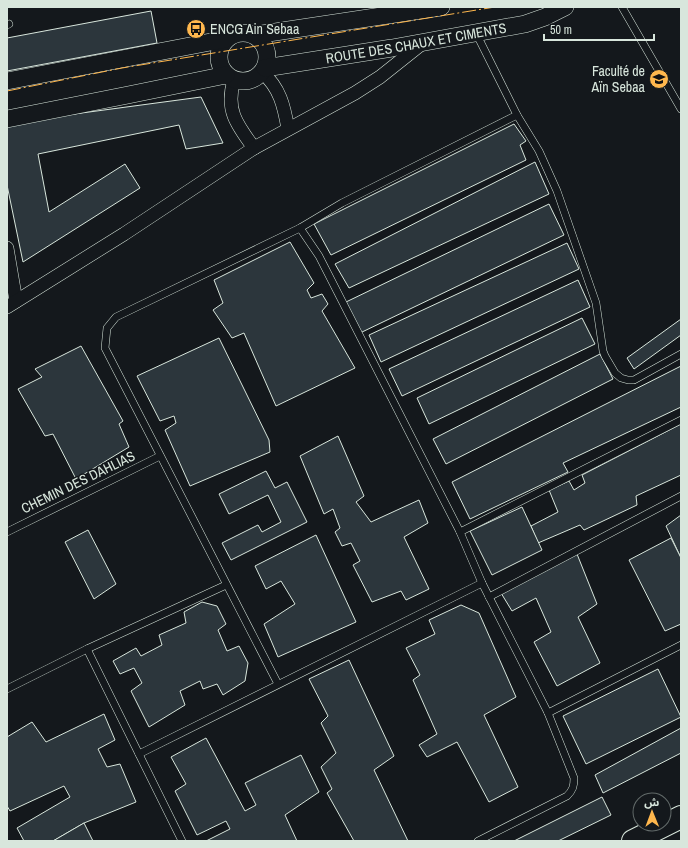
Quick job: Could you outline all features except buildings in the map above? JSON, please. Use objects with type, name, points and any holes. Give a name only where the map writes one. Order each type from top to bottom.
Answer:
[{"type":"highway","points":[[633,841],[681,817]]},
{"type":"street","points":[[7,81],[226,39],[237,33],[243,32],[255,35],[441,7]]},
{"type":"street","name":"ROUTE DES CHAUX ET CIMENTS","points":[[263,70],[537,21],[565,7]]},
{"type":"street","points":[[226,39],[220,48],[218,59],[222,70],[230,77],[244,81],[258,76],[263,70],[267,59],[266,50],[262,41],[255,35]]},
{"type":"street","points":[[7,255],[12,304],[124,234],[254,148],[355,93],[425,42]]},
{"type":"street","points":[[263,70],[274,84],[279,94],[288,129]]},
{"type":"street","points":[[7,119],[230,77]]},
{"type":"street","points":[[230,77],[234,119],[240,130],[254,148]]},
{"type":"lane","points":[[622,7],[681,109]]},
{"type":"lane","points":[[476,33],[517,116],[539,150],[557,191],[596,303],[603,351],[615,373],[622,378],[634,380],[681,354]]},
{"type":"lane","points":[[278,684],[105,348],[107,328],[116,317],[300,228],[342,203],[517,116]]},
{"type":"lane","points":[[300,228],[319,256],[460,532],[482,583],[548,713],[574,778],[572,791],[567,796],[478,841]]},
{"type":"lane","points":[[460,532],[681,420]]},
{"type":"lane","name":"CHEMIN DES DAHLIAS","points":[[7,532],[160,456]]},
{"type":"lane","points":[[490,597],[681,496]]},
{"type":"lane","points":[[139,754],[482,583]]},
{"type":"lane","points":[[7,689],[87,649],[226,585]]},
{"type":"lane","points":[[548,713],[681,645]]},
{"type":"lane","points":[[87,649],[182,841]]},
{"type":"power","points":[[7,91],[122,68],[495,7]]},
{"type":"place","name":"ENCG Ain Sebaa","points":[[196,29]]},
{"type":"place","name":"Faculté de Aïn Sebaa","points":[[659,79]]}]
